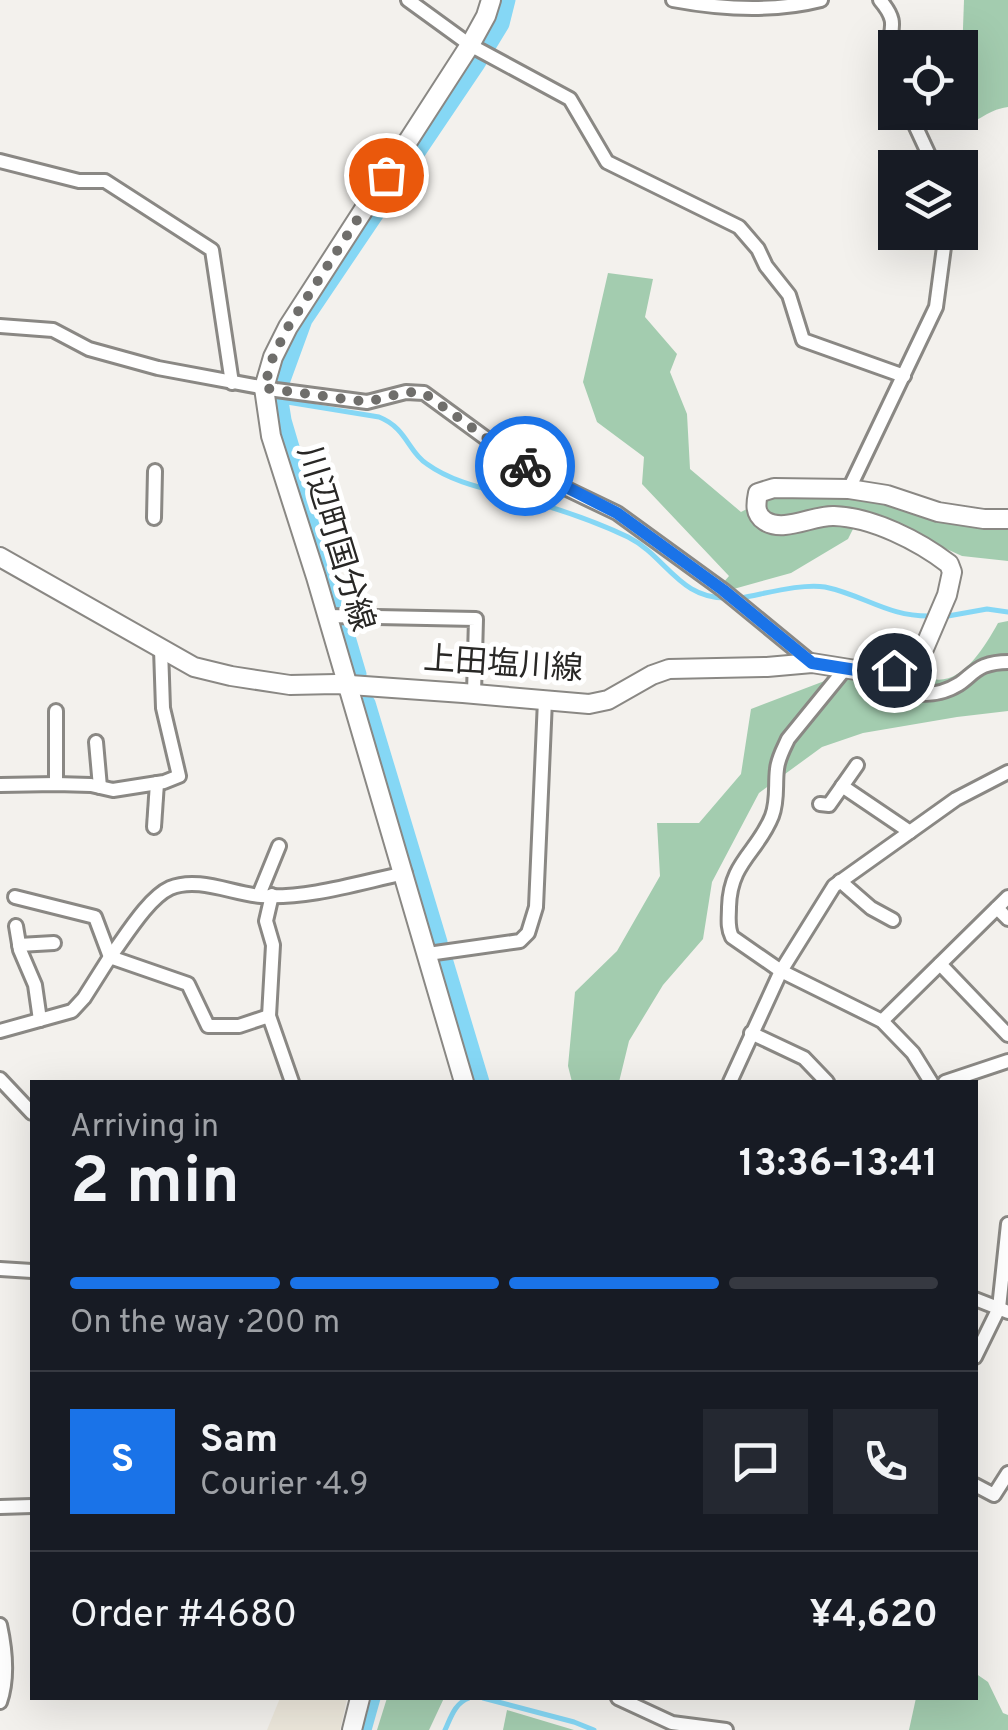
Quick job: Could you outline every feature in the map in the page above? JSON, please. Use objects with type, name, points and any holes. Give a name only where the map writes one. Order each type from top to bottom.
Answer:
[{"type":"main road","name":"川辺町国分線","points":[[463,1080],[349,686],[270,436],[276,390],[273,357],[288,327],[470,46],[491,0]]},
{"type":"main road","points":[[894,670],[923,651],[948,595],[952,572],[948,564],[885,528],[858,518],[830,516],[772,524],[762,520],[756,506],[758,493],[774,488],[849,489],[938,512],[984,519],[1008,518]]},
{"type":"main road","name":"上田塩川線","points":[[0,558],[194,666],[290,685],[589,704],[608,700],[670,669],[812,663],[862,671],[894,670]]},
{"type":"main road","points":[[352,1730],[360,1700]]},
{"type":"street","points":[[408,0],[470,46],[570,99],[607,162],[739,227],[790,296],[803,340],[904,376]]},
{"type":"street","points":[[673,0],[780,8],[822,0]]},
{"type":"street","points":[[880,0],[890,11],[892,30]]},
{"type":"street","points":[[0,161],[79,181],[105,182],[212,250],[232,383]]},
{"type":"street","points":[[849,489],[936,307],[944,250]]},
{"type":"street","points":[[0,326],[52,330],[89,349],[158,368],[276,390],[367,402],[406,392],[424,393],[521,464],[617,513],[723,590],[812,663]]},
{"type":"street","points":[[154,518],[155,471]]},
{"type":"street","points":[[327,616],[476,619],[474,694]]},
{"type":"street","points":[[0,785],[56,784],[113,790],[179,776],[163,708],[161,649]]},
{"type":"street","points":[[894,670],[896,682],[902,688],[922,694],[960,684],[985,666],[1008,662]]},
{"type":"street","points":[[844,668],[788,739],[777,766],[773,814],[734,876],[728,930],[732,938],[780,970],[882,1020],[913,1053],[929,1080]]},
{"type":"street","points":[[428,954],[520,941],[528,933],[536,907],[545,700]]},
{"type":"street","points":[[56,711],[56,784]]},
{"type":"street","points":[[96,742],[100,787]]},
{"type":"street","points":[[820,804],[829,805],[858,765]]},
{"type":"street","points":[[731,1080],[780,970],[834,886],[956,799],[1008,772]]},
{"type":"street","points":[[154,827],[157,782]]},
{"type":"street","points":[[842,786],[910,832]]},
{"type":"street","points":[[279,846],[266,895],[266,921],[273,945],[269,1016],[291,1080]]},
{"type":"street","points":[[0,1031],[72,1011],[158,895],[174,886],[194,884],[266,895],[302,894],[405,874]]},
{"type":"street","points":[[840,882],[871,908],[893,920]]},
{"type":"street","points":[[15,897],[96,918],[110,956]]},
{"type":"street","points":[[882,1020],[1008,897]]},
{"type":"street","points":[[997,908],[1008,919]]},
{"type":"street","points":[[16,926],[35,985],[40,1020]]},
{"type":"street","points":[[19,945],[54,943]]},
{"type":"street","points":[[110,956],[188,984],[208,1026],[239,1026],[269,1016]]},
{"type":"street","points":[[940,964],[1008,1035]]},
{"type":"street","points":[[751,1033],[804,1058],[825,1080]]},
{"type":"street","points":[[951,1080],[1008,1061]]},
{"type":"street","points":[[0,1079],[30,1111]]},
{"type":"street","points":[[978,1351],[1004,1310],[1008,1224]]},
{"type":"street","points":[[0,1269],[30,1271]]},
{"type":"street","points":[[978,1301],[1004,1310]]},
{"type":"street","points":[[978,1487],[994,1495],[1008,1473]]},
{"type":"street","points":[[0,1507],[30,1506]]},
{"type":"street","points":[[0,1625],[0,1702]]},
{"type":"street","points":[[622,1700],[672,1723],[726,1730]]},
{"type":"shaded area","points":[[279,1700],[347,1700],[340,1730],[267,1730]]},
{"type":"green space","points":[[964,0],[1008,0],[1008,107],[978,118],[978,30],[963,30]]},
{"type":"green space","points":[[608,273],[653,279],[645,317],[677,354],[670,372],[687,414],[690,469],[741,512],[774,495],[851,497],[1008,524],[1008,561],[962,556],[861,513],[848,539],[791,573],[730,590],[723,583],[729,576],[642,484],[644,457],[597,422],[583,382]]},
{"type":"green space","points":[[1008,621],[1008,711],[863,733],[822,747],[759,793],[712,882],[703,939],[663,985],[629,1041],[619,1080],[572,1080],[568,1066],[575,992],[617,951],[660,876],[657,823],[699,823],[741,774],[751,709],[835,677],[901,676],[917,672],[930,679],[955,676],[984,647],[998,623]]},
{"type":"green space","points":[[978,1675],[988,1682],[1003,1713],[1008,1715],[1008,1730],[909,1730],[916,1700],[978,1700]]},
{"type":"green space","points":[[386,1700],[443,1700],[429,1730],[377,1730]]},
{"type":"green space","points":[[507,1710],[574,1730],[503,1730]]},
{"type":"waterway","points":[[359,674],[284,420],[282,383],[305,320],[477,65],[502,24],[508,0]]},
{"type":"waterway","points":[[281,401],[379,417],[396,427],[421,459],[438,471],[617,532],[641,545],[685,585],[712,597],[729,598]]},
{"type":"waterway","points":[[740,598],[816,586],[902,613],[931,616]]},
{"type":"waterway","points":[[948,616],[987,609],[1008,612]]},
{"type":"waterway","points":[[368,703],[440,942]]},
{"type":"waterway","points":[[446,962],[481,1080]]},
{"type":"waterway","points":[[364,1730],[372,1700]]},
{"type":"waterway","points":[[445,1730],[464,1700]]},
{"type":"waterway","points":[[491,1700],[594,1730]]},
{"type":"way so far","points":[[386,175],[288,327],[264,388],[367,402],[406,392],[424,393],[525,466]]},
{"type":"route","points":[[525,466],[617,513],[723,590],[812,663],[862,671],[894,670]]}]
